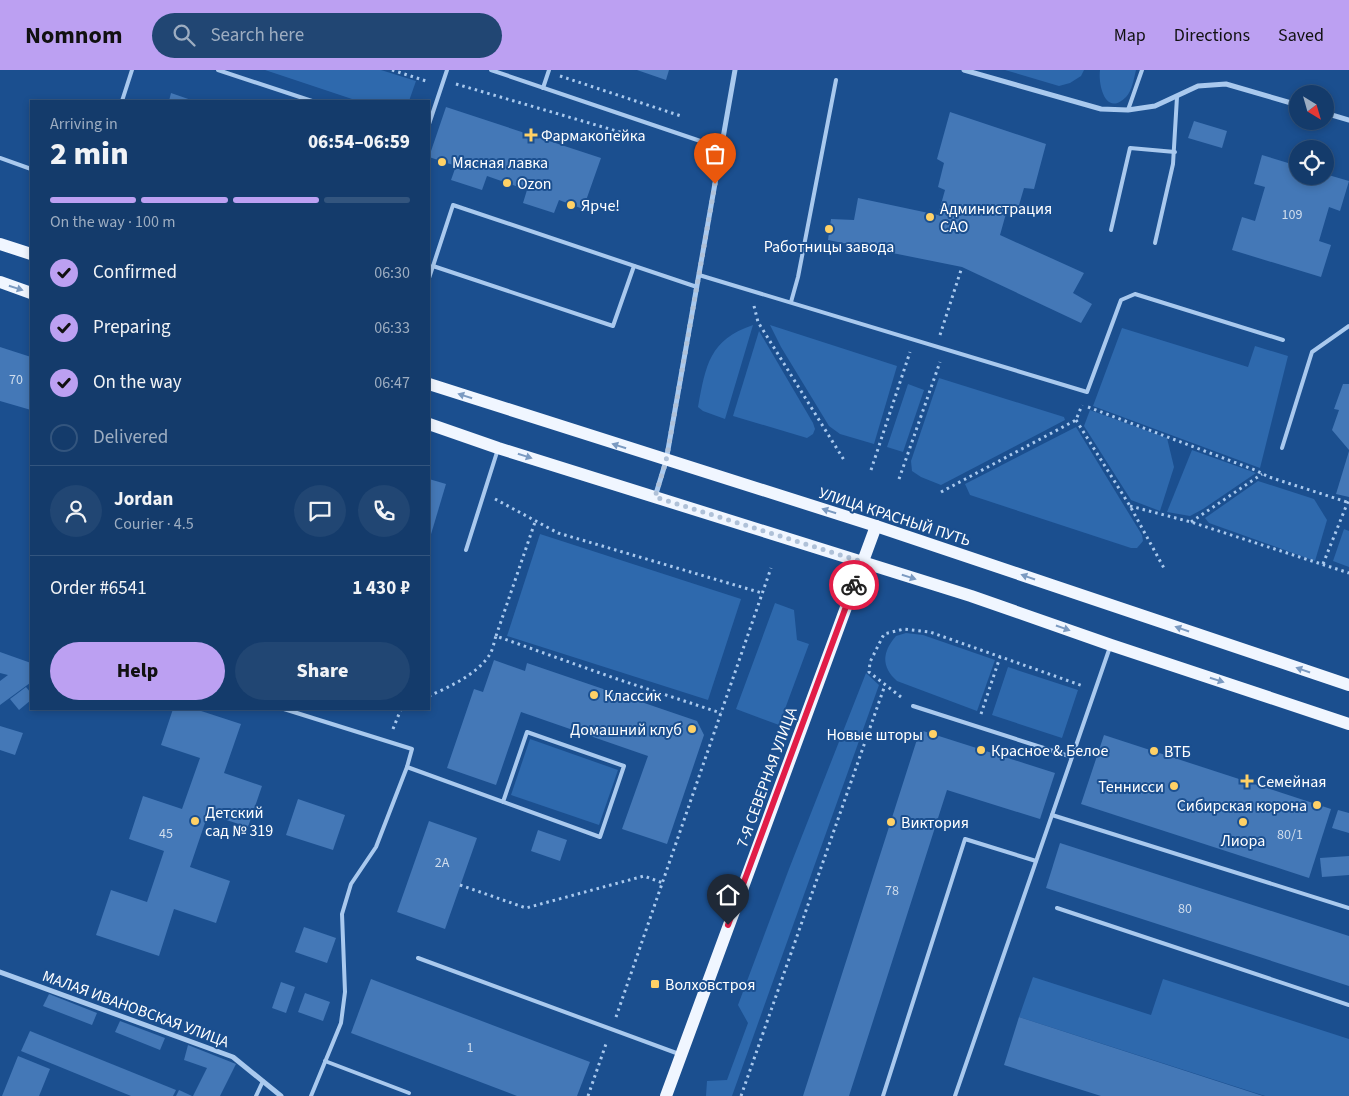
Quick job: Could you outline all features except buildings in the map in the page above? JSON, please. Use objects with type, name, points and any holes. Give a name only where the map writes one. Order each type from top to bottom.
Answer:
[{"type":"main road","points":[[0,244],[30,254]]},
{"type":"main road","points":[[0,282],[30,293]]},
{"type":"main road","name":"УЛИЦА КРАСНЫЙ ПУТЬ","points":[[430,384],[666,461],[876,526],[1349,685]]},
{"type":"main road","points":[[430,424],[498,448],[971,596],[1111,645],[1349,724]]},
{"type":"main road","name":"7-Я СЕВЕРНАЯ УЛИЦА","points":[[666,1096],[876,526]]},
{"type":"street","points":[[655,497],[666,461],[735,70]]},
{"type":"street","points":[[964,70],[1101,109],[1128,110],[1155,106],[1198,86],[1226,84],[1289,102]]},
{"type":"street","points":[[1334,116],[1349,120]]},
{"type":"street","name":"МАЛАЯ ИВАНОВСКАЯ УЛИЦА","points":[[0,972],[233,1057],[282,1096]]},
{"type":"lane","points":[[122,100],[132,70]]},
{"type":"lane","points":[[218,70],[309,100]]},
{"type":"lane","points":[[430,121],[447,70]]},
{"type":"lane","points":[[490,70],[721,148]]},
{"type":"lane","points":[[1128,110],[1142,70]]},
{"type":"lane","points":[[543,88],[549,71]]},
{"type":"lane","points":[[791,302],[798,277],[836,80]]},
{"type":"lane","points":[[1155,243],[1175,152],[1177,97]]},
{"type":"lane","points":[[1111,230],[1130,148],[1175,152]]},
{"type":"lane","points":[[0,158],[30,169]]},
{"type":"lane","points":[[430,275],[453,205],[697,287]]},
{"type":"lane","points":[[433,266],[613,326],[634,266]]},
{"type":"lane","points":[[699,275],[1087,392],[1121,300],[1135,294],[1283,340]]},
{"type":"lane","points":[[1282,448],[1312,352],[1349,326]]},
{"type":"lane","points":[[466,550],[498,448]]},
{"type":"lane","points":[[954,1096],[1111,645]]},
{"type":"lane","points":[[913,706],[1072,757]]},
{"type":"lane","points":[[287,710],[412,749],[407,768],[376,848],[351,884],[342,914],[345,992],[341,1023],[311,1096]]},
{"type":"lane","points":[[407,768],[600,837],[624,766],[527,732],[503,802]]},
{"type":"lane","points":[[1052,815],[1349,908]]},
{"type":"lane","points":[[882,1096],[965,839],[1036,861]]},
{"type":"lane","points":[[1057,908],[1349,1005]]},
{"type":"lane","points":[[418,958],[681,1055]]},
{"type":"lane","points":[[325,1061],[409,1093]]},
{"type":"lane","points":[[256,1096],[263,1081]]},
{"type":"path","points":[[392,70],[441,86]]},
{"type":"path","points":[[549,71],[681,116]]},
{"type":"path","points":[[443,80],[628,134]]},
{"type":"path","points":[[936,347],[962,266]]},
{"type":"path","points":[[750,290],[758,322],[844,460]]},
{"type":"path","points":[[871,470],[914,340]]},
{"type":"path","points":[[899,479],[945,350]]},
{"type":"path","points":[[941,492],[1076,420],[1087,392]]},
{"type":"path","points":[[1082,405],[1262,474],[1348,500],[1323,564]]},
{"type":"path","points":[[1076,420],[1130,506],[1165,570]]},
{"type":"path","points":[[1191,522],[1262,474]]},
{"type":"path","points":[[484,492],[535,522],[558,533],[762,593]]},
{"type":"path","points":[[1130,506],[1191,522],[1349,573]]},
{"type":"path","points":[[430,696],[455,685],[485,661],[491,653],[535,522]]},
{"type":"path","points":[[588,1096],[771,568]]},
{"type":"path","points":[[913,706],[870,672],[870,662],[884,634],[904,629],[930,632],[1095,690]]},
{"type":"path","points":[[496,636],[614,678],[721,713]]},
{"type":"path","points":[[977,726],[1000,657]]},
{"type":"path","points":[[741,1096],[885,685]]},
{"type":"path","points":[[389,741],[401,710]]},
{"type":"path","points":[[460,886],[526,908],[644,876],[663,883]]},
{"type":"shaded area","points":[[265,70],[381,70],[416,81],[409,100],[355,100]]},
{"type":"shaded area","points":[[1005,70],[1084,70],[1081,76],[1070,83],[1059,86]]},
{"type":"shaded area","points":[[1100,70],[1136,70],[1131,88],[1126,97],[1119,102],[1113,103],[1108,101],[1100,84]]},
{"type":"shaded area","points":[[753,325],[725,419],[703,411],[698,407],[707,367],[712,356],[718,346],[727,338]]},
{"type":"shaded area","points":[[770,325],[897,366],[874,444],[840,434],[829,426],[781,347]]},
{"type":"shaded area","points":[[1122,328],[1248,367],[1255,346],[1288,356],[1260,468],[1093,406]]},
{"type":"shaded area","points":[[759,331],[813,423],[815,429],[813,434],[807,438],[733,416]]},
{"type":"shaded area","points":[[939,378],[1064,417],[1065,420],[941,485],[912,471],[911,461]]},
{"type":"shaded area","points":[[908,384],[924,390],[903,452],[887,447]]},
{"type":"shaded area","points":[[1090,410],[1167,438],[1174,467],[1160,511],[1131,500],[1084,426]]},
{"type":"shaded area","points":[[1076,427],[1142,535],[1143,541],[1137,548],[1131,548],[970,495],[965,484]]},
{"type":"shaded area","points":[[1192,450],[1256,473],[1190,516],[1167,512]]},
{"type":"shaded area","points":[[1258,481],[1314,499],[1327,520],[1315,561],[1209,523],[1205,518]]},
{"type":"shaded area","points":[[1344,529],[1349,531],[1349,567],[1333,561]]},
{"type":"shaded area","points":[[540,534],[741,599],[708,700],[507,636]]},
{"type":"shaded area","points":[[775,603],[794,610],[797,640],[809,644],[779,725],[736,709]]},
{"type":"shaded area","points":[[906,633],[923,635],[995,660],[977,711],[897,681],[892,676],[886,665],[886,654],[896,636]]},
{"type":"shaded area","points":[[1008,667],[1078,690],[1062,738],[992,715]]},
{"type":"shaded area","points":[[866,673],[879,685],[732,1096],[706,1096],[707,1081],[727,1080],[748,1023],[738,1005]]},
{"type":"shaded area","points":[[530,739],[618,770],[599,825],[511,795]]},
{"type":"shaded area","points":[[1033,977],[1151,1015],[1163,979],[1349,1039],[1349,1096],[1265,1096],[1019,1017]]},
{"type":"way so far","points":[[715,184],[666,461],[655,497],[863,562],[854,585]]},
{"type":"place","name":"Фармакопейка","points":[[531,135]]},
{"type":"place","name":"Мясная лавка","points":[[442,162]]},
{"type":"place","name":"Ozon","points":[[507,183]]},
{"type":"place","name":"Ярче!","points":[[571,205]]},
{"type":"place","name":"Администрация САО","points":[[930,217]]},
{"type":"place","name":"Работницы завода","points":[[829,229]]},
{"type":"place","name":"Классик","points":[[594,695]]},
{"type":"place","name":"Домашний клуб","points":[[692,729]]},
{"type":"place","name":"Новые шторы","points":[[933,734]]},
{"type":"place","name":"Красное & Белое","points":[[981,750]]},
{"type":"place","name":"ВТБ","points":[[1154,751]]},
{"type":"place","name":"Семейная","points":[[1247,781]]},
{"type":"place","name":"Теннисси","points":[[1174,786]]},
{"type":"place","name":"Сибирская корона","points":[[1317,805]]},
{"type":"place","name":"Детский сад № 319","points":[[195,821]]},
{"type":"place","name":"Виктория","points":[[891,822]]},
{"type":"place","name":"Лиора","points":[[1243,822]]},
{"type":"place","name":"Волховстроя","points":[[655,984]]},
{"type":"route","points":[[728,925],[854,585]]}]
